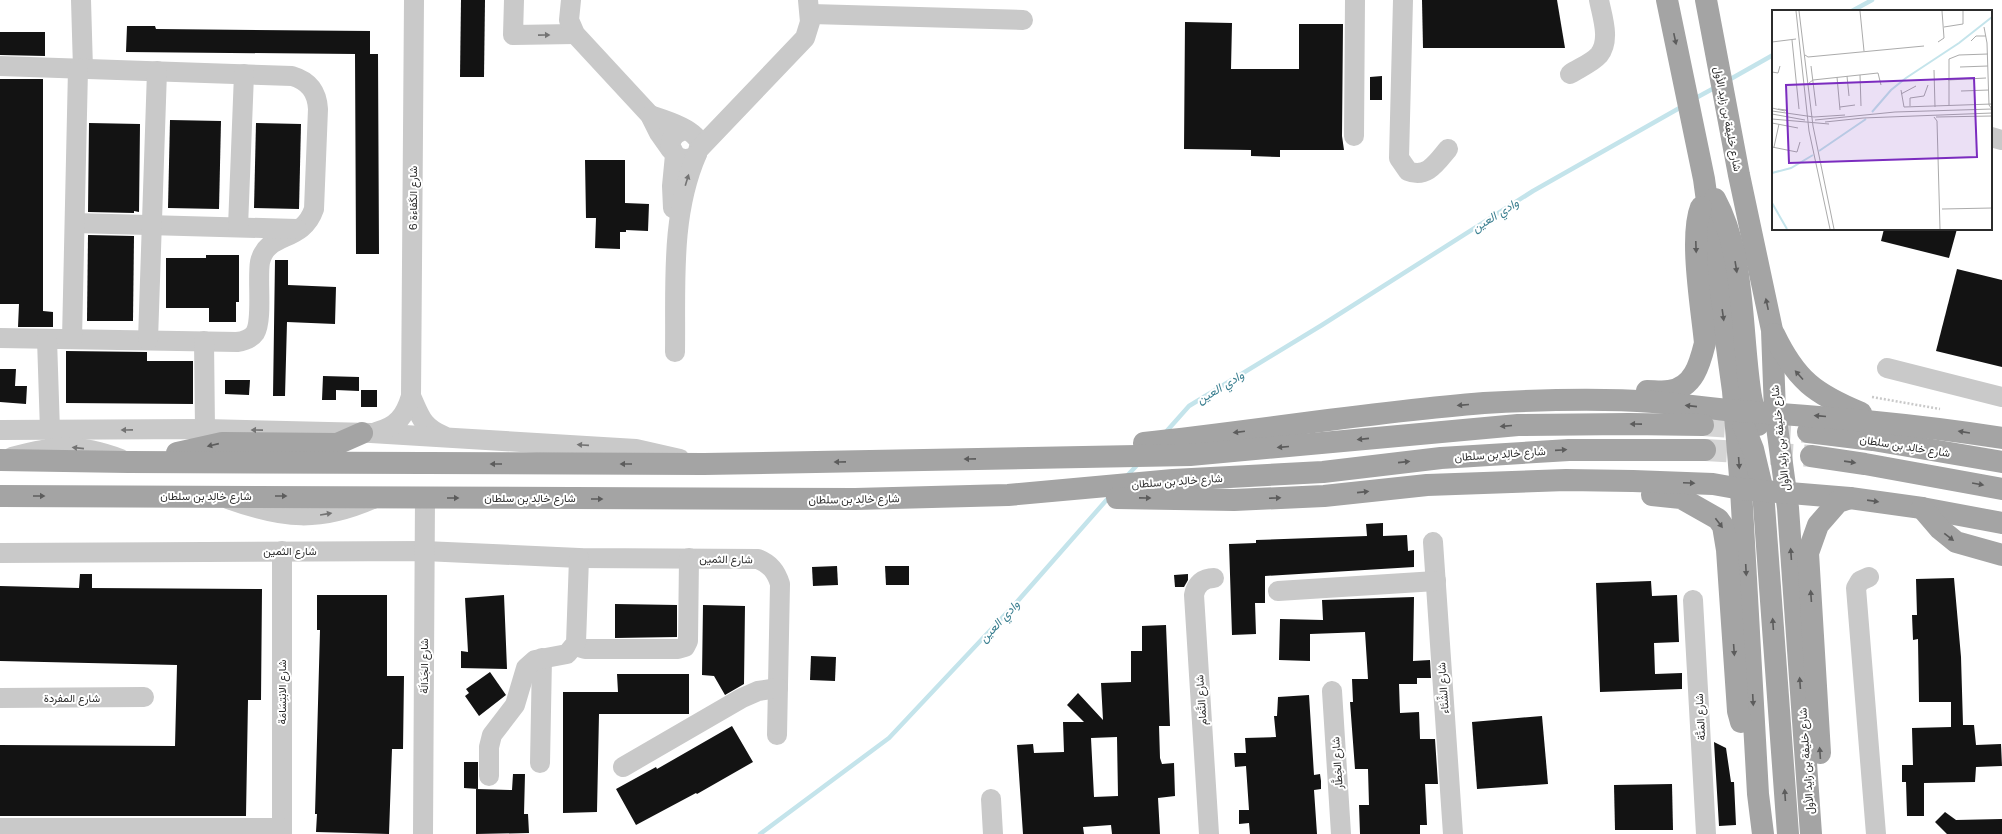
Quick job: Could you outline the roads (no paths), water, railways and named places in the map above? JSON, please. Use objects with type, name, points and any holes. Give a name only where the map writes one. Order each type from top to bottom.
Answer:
[{"type":"main road","points":[[1009,458],[1486,403],[1544,392],[1670,391],[1686,384],[1698,368],[1705,343],[1696,245],[1700,211],[1705,187],[1667,1]]},
{"type":"main road","name":"شارع خليفة بن زايد الأول","points":[[1706,5],[1739,175],[1772,330],[1741,489],[1758,794],[1762,833]]},
{"type":"main road","points":[[1705,187],[1719,207],[1736,265],[1750,392],[1755,412],[1754,449],[1763,491],[1788,834]]},
{"type":"main road","points":[[1772,330],[1792,367],[1813,388],[1837,403],[1881,422]]},
{"type":"main road","points":[[1486,403],[1606,400],[1652,402],[1881,422],[1949,429],[2002,438]]},
{"type":"main road","name":"شارع خليفة بن زايد الأول","points":[[1755,412],[1786,492],[1811,834]]},
{"type":"main road","points":[[1,460],[135,462],[704,464],[1190,455],[1518,425],[1703,425]]},
{"type":"main road","name":"شارع خالِد بن سلطان","points":[[1808,432],[1873,440],[2002,462]]},
{"type":"main road","points":[[135,462],[222,443],[337,444],[366,433]]},
{"type":"main road","name":"شارع خالِد بن سلطان","points":[[0,496],[855,499],[1008,496],[1173,480],[1323,472],[1441,458],[1569,450],[1705,450]]},
{"type":"main road","points":[[1811,456],[1865,464],[2002,489]]},
{"type":"main road","points":[[1008,496],[1234,500],[1324,496],[1427,486],[1465,484],[1566,480],[1633,481],[1713,484],[1741,489],[1850,498],[1922,508],[2002,523]]},
{"type":"main road","points":[[1465,484],[1516,491],[1672,496],[1689,501],[1718,519],[1723,526],[1725,535],[1738,711],[1758,794]]},
{"type":"main road","points":[[1816,834],[1822,783],[1808,553],[1818,524],[1838,502],[1850,498]]},
{"type":"main road","points":[[1922,508],[1940,529],[1956,542],[2002,556]]},
{"type":"street","points":[[72,339],[81,69],[81,0]]},
{"type":"street","name":"شارع الكَفاءة 6","points":[[366,433],[386,430],[401,419],[411,396],[414,0]]},
{"type":"street","points":[[514,0],[513,35],[574,34]]},
{"type":"street","points":[[571,0],[569,20],[574,34],[650,115],[659,133],[673,152],[679,158],[689,159],[694,141],[730,117],[800,45],[808,31],[809,7],[1023,20]]},
{"type":"street","points":[[1354,136],[1355,0]]},
{"type":"street","points":[[1403,0],[1400,158],[1408,171],[1418,174],[1423,173],[1432,167],[1448,149]]},
{"type":"street","points":[[1570,74],[1598,56],[1603,47],[1605,35],[1599,0]]},
{"type":"street","points":[[0,66],[292,76],[306,83],[315,95],[318,109],[314,209],[311,217],[301,229],[271,244],[263,254],[259,268],[258,327],[252,337],[242,342],[0,338]]},
{"type":"street","points":[[148,340],[157,71]]},
{"type":"street","points":[[238,227],[244,74]]},
{"type":"street","points":[[650,115],[669,122],[694,141]]},
{"type":"street","points":[[1992,137],[2002,140]]},
{"type":"street","points":[[675,352],[678,232],[694,141]]},
{"type":"street","points":[[673,152],[672,201],[678,232]]},
{"type":"street","points":[[75,223],[301,229]]},
{"type":"street","points":[[47,339],[50,431]]},
{"type":"street","points":[[204,341],[205,429]]},
{"type":"street","points":[[1887,368],[2002,397]]},
{"type":"street","name":"شارع الكَفاءة 6","points":[[411,396],[423,423],[433,432],[445,436]]},
{"type":"street","points":[[0,430],[50,431],[205,429],[445,436],[636,449],[704,464]]},
{"type":"street","name":"شارع الجَدَالَة","points":[[423,834],[425,497]]},
{"type":"street","name":"شارع الشِّتَاء","points":[[1433,542],[1453,834]]},
{"type":"street","name":"شارع الثمين","points":[[0,553],[282,551],[424,552],[579,558],[758,559],[766,562],[773,568],[780,584],[777,735]]},
{"type":"street","name":"شارع الابْتِسَامَة","points":[[282,551],[282,831]]},
{"type":"street","points":[[490,776],[489,747],[492,735],[515,705],[526,668],[535,660],[563,656],[571,651],[575,646],[577,639],[579,558]]},
{"type":"street","points":[[575,646],[585,649],[678,649],[685,647],[688,641],[689,558]]},
{"type":"street","points":[[1870,577],[1860,581],[1856,588],[1876,834]]},
{"type":"street","name":"شارع التَّمَام","points":[[1209,834],[1194,595],[1199,583],[1204,580],[1214,578]]},
{"type":"street","points":[[1278,591],[1436,581]]},
{"type":"street","name":"شارع المَتَّة","points":[[1693,600],[1706,834]]},
{"type":"street","points":[[540,764],[542,658]]},
{"type":"street","points":[[624,767],[742,698],[758,691],[778,688]]},
{"type":"street","name":"شارع الخِطَّار","points":[[1332,691],[1341,834]]},
{"type":"street","name":"شارع المفردة","points":[[0,698],[144,697]]},
{"type":"street","points":[[991,799],[993,834]]},
{"type":"street","points":[[0,828],[282,831]]},
{"type":"waterway","name":"وادي العين","points":[[1854,10],[1872,0]]},
{"type":"waterway","name":"وادي العين","points":[[1727,81],[1772,56]]},
{"type":"waterway","name":"وادي العين","points":[[1694,99],[1716,87]]},
{"type":"waterway","name":"وادي العين","points":[[1165,433],[1189,406],[1322,325],[1533,191],[1683,106]]},
{"type":"waterway","name":"وادي العين","points":[[1126,477],[1139,463]]},
{"type":"waterway","name":"وادي العين","points":[[760,834],[889,738],[1016,603],[1110,496]]},
{"type":"tunnel","points":[[1703,425],[1808,432]]},
{"type":"tunnel","points":[[1705,450],[1811,456]]}]
